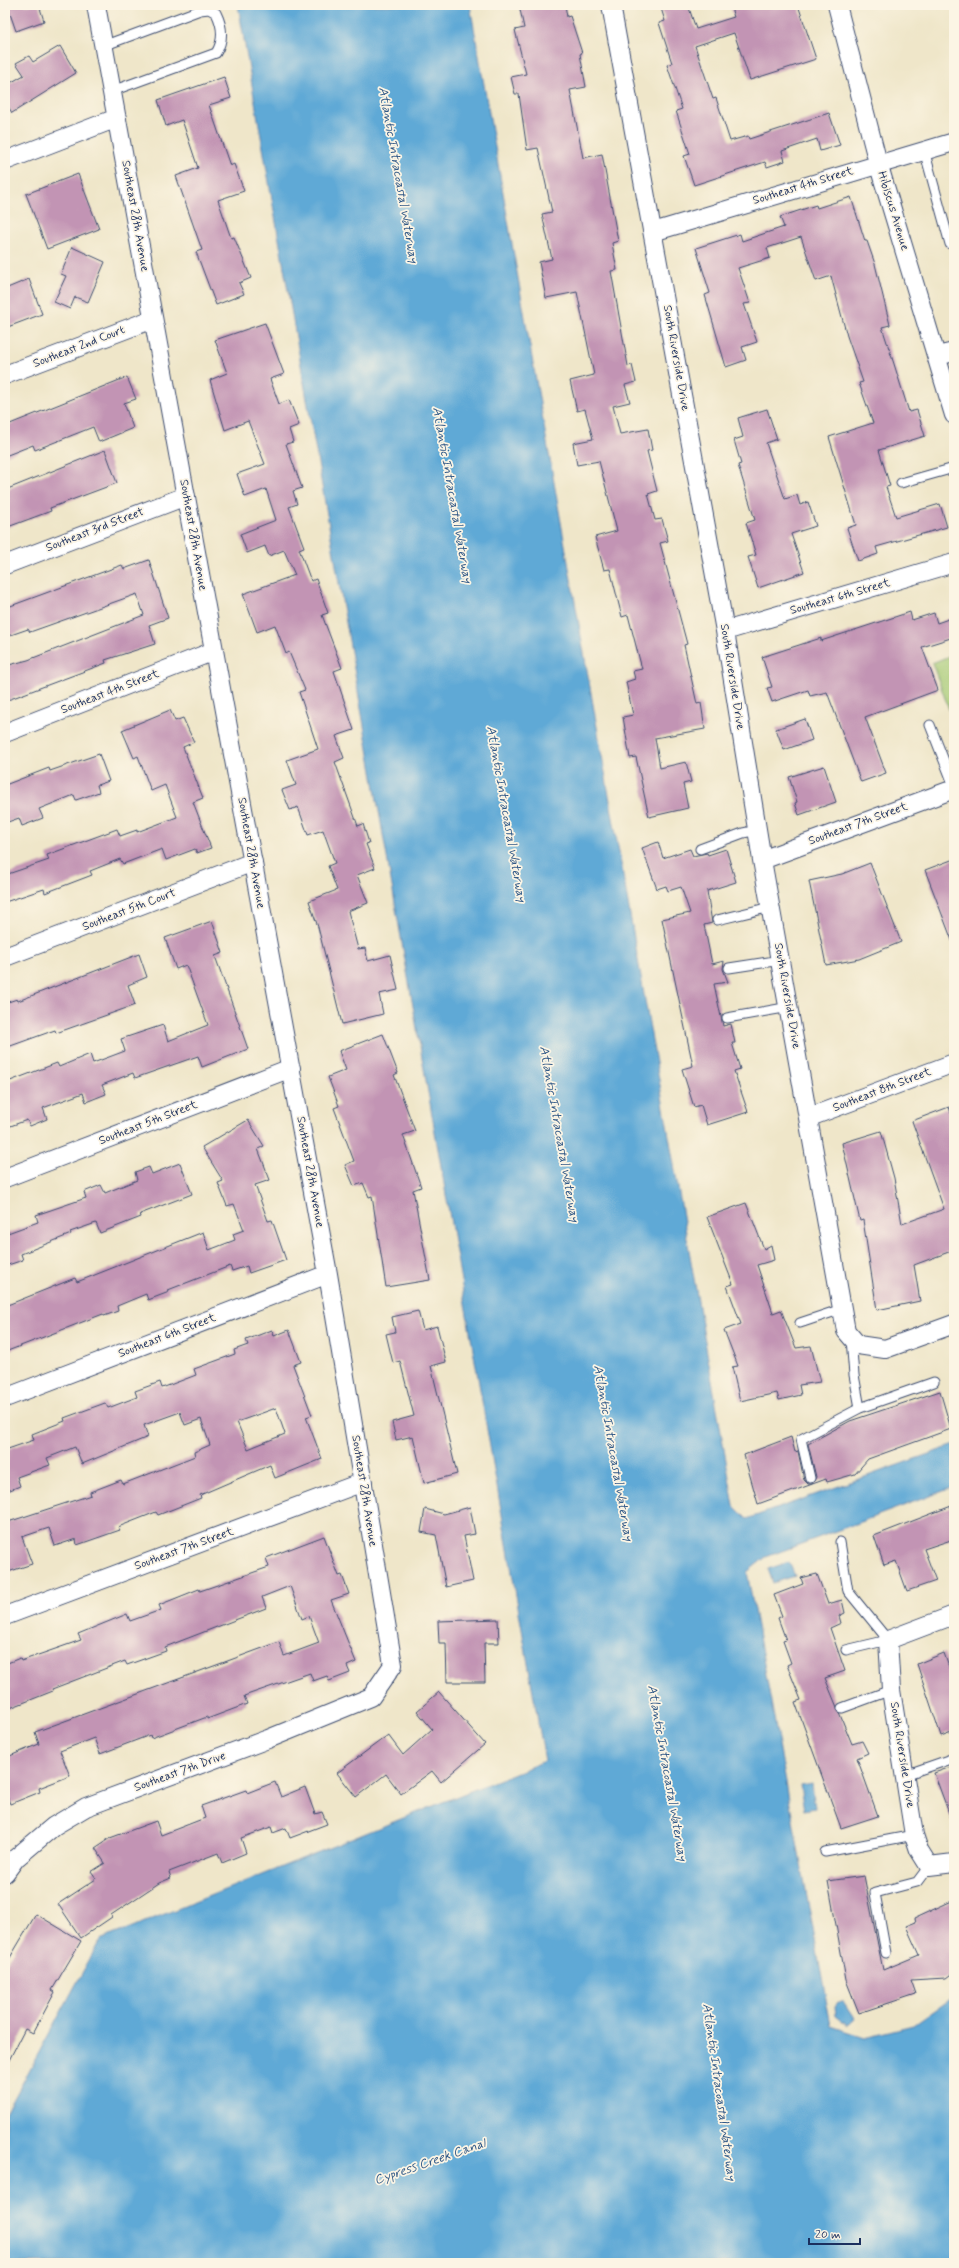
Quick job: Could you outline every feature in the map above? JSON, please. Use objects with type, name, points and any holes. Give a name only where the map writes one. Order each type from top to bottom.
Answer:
[{"type":"street","name":"Southeast 28th Avenue","points":[[96,5],[328,1274],[393,1665],[371,1697]]},
{"type":"street","name":"South Riverside Drive","points":[[611,5],[725,631],[762,860],[810,1117],[846,1331],[854,1341]]},
{"type":"street","name":"Hibiscus Avenue","points":[[837,5],[878,163],[946,354],[954,415]]},
{"type":"street","points":[[5,161],[117,118]]},
{"type":"street","name":"Southeast 4th Street","points":[[653,232],[878,163],[954,142]]},
{"type":"street","name":"Southeast 2nd Court","points":[[5,375],[153,319]]},
{"type":"street","name":"Southeast 3rd Street","points":[[5,565],[186,496]]},
{"type":"street","name":"Southeast 6th Street","points":[[725,631],[954,563]]},
{"type":"street","name":"Southeast 4th Street","points":[[5,733],[214,651]]},
{"type":"street","name":"Southeast 7th Street","points":[[762,860],[954,789]]},
{"type":"street","name":"Southeast 5th Court","points":[[5,958],[253,862]]},
{"type":"street","name":"Southeast 8th Street","points":[[810,1117],[954,1063]]},
{"type":"street","name":"Southeast 5th Street","points":[[5,1178],[291,1068]]},
{"type":"street","name":"Southeast 6th Street","points":[[5,1398],[328,1274]]},
{"type":"street","points":[[854,1341],[885,1349],[953,1329]]},
{"type":"street","name":"Southeast 7th Street","points":[[5,1616],[363,1482]]},
{"type":"street","points":[[888,1640],[954,1615]]},
{"type":"street","name":"South Riverside Drive","points":[[888,1640],[891,1690],[914,1835],[919,1850],[929,1866]]},
{"type":"street","name":"Southeast 7th Drive","points":[[5,1872],[16,1858],[54,1826],[86,1807],[268,1740],[371,1697]]},
{"type":"street","points":[[929,1866],[954,1863]]},
{"type":"lane","points":[[103,46],[200,10],[209,9],[216,13],[222,30],[220,47],[216,53],[112,91]]},
{"type":"lane","points":[[924,150],[950,244]]},
{"type":"lane","points":[[901,483],[954,468]]},
{"type":"lane","points":[[930,724],[954,786]]},
{"type":"lane","points":[[700,849],[743,833],[758,830]]},
{"type":"lane","points":[[717,920],[771,907]]},
{"type":"lane","points":[[729,968],[781,960]]},
{"type":"lane","points":[[727,1018],[790,1007]]},
{"type":"lane","points":[[800,1323],[842,1309]]},
{"type":"lane","points":[[854,1341],[854,1376],[860,1408]]},
{"type":"lane","points":[[810,1478],[801,1439],[860,1408],[934,1382]]},
{"type":"lane","points":[[840,1542],[848,1591],[888,1640],[846,1650]]},
{"type":"lane","points":[[842,1708],[891,1690]]},
{"type":"lane","points":[[905,1775],[954,1758]]},
{"type":"lane","points":[[825,1852],[914,1835]]},
{"type":"lane","points":[[886,1953],[875,1893],[918,1882],[929,1866]]},
{"type":"green space","points":[[954,654],[954,723],[932,663]]},
{"type":"water","points":[[238,5],[470,5],[734,1506],[747,1519],[954,1445],[954,1487],[766,1557],[747,1572],[831,2026],[865,2037],[913,2025],[954,1996],[954,2263],[5,2263],[5,2115],[100,1940],[545,1761]]},
{"type":"water","points":[[789,1562],[795,1576],[773,1583],[768,1569]]},
{"type":"water","points":[[812,1784],[815,1808],[804,1810],[800,1786]]},
{"type":"water","points":[[838,2002],[844,2002],[855,2019],[848,2025],[836,2016],[835,2006]]},
{"type":"building","points":[[7,5],[39,5],[44,21],[16,31]]},
{"type":"building","points":[[519,5],[565,5],[567,17],[570,16],[582,53],[580,54],[586,87],[570,90],[583,158],[602,154],[618,241],[612,243],[617,270],[611,271],[628,366],[632,365],[636,382],[625,385],[630,402],[613,406],[620,434],[648,429],[652,450],[647,451],[657,491],[648,494],[655,520],[662,519],[668,541],[660,543],[687,644],[684,645],[697,704],[701,703],[705,729],[655,738],[660,768],[686,762],[691,782],[683,784],[688,808],[649,817],[636,757],[630,758],[623,717],[633,715],[626,682],[635,679],[633,671],[642,669],[628,615],[622,617],[610,569],[604,570],[595,537],[617,531],[599,461],[577,465],[573,443],[593,439],[585,409],[577,411],[570,381],[594,375],[577,292],[546,298],[539,262],[552,259],[542,214],[552,212],[538,148],[527,150],[519,94],[515,94],[511,77],[526,74],[515,30],[524,28]]},
{"type":"building","points":[[660,5],[688,5],[696,29],[734,17],[730,5],[798,5],[816,59],[750,80],[734,33],[695,46],[713,99],[716,98],[730,141],[748,136],[749,139],[829,113],[840,145],[820,151],[817,139],[782,151],[785,161],[767,167],[765,162],[694,185],[684,156],[690,154],[676,111],[682,109],[667,65],[672,63],[659,23],[665,21]]},
{"type":"building","points":[[60,46],[76,73],[12,113],[5,101],[5,86],[24,75],[16,63],[29,56],[33,62]]},
{"type":"building","points":[[224,77],[231,98],[209,105],[230,166],[234,164],[244,191],[218,200],[231,238],[234,237],[251,278],[239,283],[244,294],[216,305],[196,252],[202,250],[176,176],[198,168],[182,120],[166,126],[158,100]]},
{"type":"building","points":[[78,174],[99,229],[47,249],[26,194]]},
{"type":"building","points":[[851,197],[865,241],[867,241],[875,264],[890,325],[882,327],[909,412],[917,410],[925,436],[879,450],[890,486],[886,487],[896,517],[940,504],[947,527],[876,547],[878,554],[858,561],[847,528],[856,525],[829,437],[873,423],[859,383],[863,382],[847,336],[831,276],[816,281],[801,237],[767,248],[770,258],[738,268],[750,303],[744,304],[757,342],[742,347],[746,360],[726,367],[705,295],[710,293],[696,248],[740,234],[742,241],[784,227],[780,217],[816,205],[817,208]]},
{"type":"building","points":[[72,247],[105,262],[88,302],[75,297],[70,309],[54,302],[66,276],[61,274]]},
{"type":"building","points":[[29,279],[42,314],[5,328],[5,289]]},
{"type":"building","points":[[265,323],[284,374],[270,379],[279,404],[289,400],[299,425],[289,429],[293,442],[286,444],[302,488],[293,491],[297,504],[289,507],[304,547],[299,549],[311,581],[316,579],[328,613],[322,615],[342,668],[334,671],[354,730],[336,736],[344,758],[335,762],[358,826],[363,824],[369,843],[366,844],[375,868],[357,875],[368,903],[348,911],[358,949],[365,948],[368,961],[390,955],[398,990],[379,994],[383,1014],[342,1024],[318,927],[309,901],[337,890],[328,866],[335,863],[323,830],[308,835],[298,807],[290,810],[282,790],[296,785],[287,760],[318,749],[299,692],[305,690],[289,652],[286,654],[275,625],[257,632],[243,594],[295,575],[284,550],[269,556],[265,546],[247,553],[240,534],[276,520],[266,489],[245,497],[237,474],[265,464],[248,421],[225,430],[210,380],[227,373],[215,340]]},
{"type":"building","points":[[127,377],[136,399],[124,403],[133,428],[99,442],[93,427],[35,450],[33,445],[5,456],[5,426]]},
{"type":"building","points":[[767,409],[777,439],[766,443],[785,499],[797,495],[800,505],[808,502],[816,526],[791,534],[804,572],[758,588],[748,557],[756,555],[746,523],[755,520],[738,465],[741,464],[734,440],[743,437],[738,418]]},
{"type":"building","points":[[105,450],[117,483],[50,508],[51,511],[5,528],[5,490]]},
{"type":"building","points":[[149,560],[168,618],[149,625],[155,644],[105,660],[106,663],[5,701],[5,666],[28,660],[144,615],[137,594],[30,632],[28,629],[5,637],[5,608],[122,565],[124,569]]},
{"type":"building","points":[[910,612],[912,620],[934,613],[937,623],[954,617],[954,637],[922,647],[938,690],[865,717],[886,773],[861,782],[827,692],[810,696],[808,690],[772,702],[767,688],[772,687],[762,657],[821,638],[821,641]]},
{"type":"building","points":[[170,710],[175,721],[183,718],[194,742],[183,747],[203,798],[193,802],[211,848],[197,853],[195,849],[166,860],[162,849],[123,864],[120,859],[90,871],[92,875],[45,893],[44,889],[5,902],[5,875],[49,860],[47,855],[117,829],[120,836],[137,830],[137,832],[177,817],[165,785],[151,791],[138,756],[134,758],[122,730]]},
{"type":"building","points":[[805,719],[812,740],[784,750],[776,729]]},
{"type":"building","points":[[99,754],[109,781],[97,785],[99,792],[76,800],[74,795],[39,809],[43,818],[22,826],[19,818],[5,823],[5,785],[49,768],[50,771]]},
{"type":"building","points":[[824,766],[836,802],[799,815],[795,803],[797,802],[789,777]]},
{"type":"building","points":[[658,842],[663,858],[690,849],[693,856],[707,853],[708,855],[726,849],[736,882],[707,891],[712,923],[704,925],[712,964],[724,961],[723,969],[728,982],[714,984],[723,1026],[731,1024],[735,1043],[732,1043],[740,1069],[734,1071],[748,1112],[707,1125],[701,1105],[694,1107],[682,1069],[693,1066],[662,919],[690,913],[681,887],[668,891],[666,886],[657,889],[642,848]]},
{"type":"building","points":[[954,859],[954,942],[953,943],[925,870]]},
{"type":"building","points":[[870,863],[901,942],[859,959],[826,965],[809,881],[842,874]]},
{"type":"building","points":[[212,921],[223,953],[215,956],[248,1049],[202,1067],[198,1056],[135,1078],[133,1073],[102,1085],[106,1094],[86,1102],[83,1093],[43,1108],[47,1119],[30,1126],[27,1120],[5,1128],[5,1083],[57,1063],[59,1067],[90,1054],[93,1063],[125,1051],[121,1039],[163,1025],[168,1041],[208,1025],[186,965],[176,969],[165,938]]},
{"type":"building","points":[[139,954],[147,977],[128,985],[135,1005],[56,1033],[55,1030],[5,1048],[5,1003],[17,999],[18,1001]]},
{"type":"building","points":[[383,1034],[398,1073],[394,1075],[415,1131],[403,1135],[421,1187],[413,1190],[430,1280],[386,1287],[372,1196],[369,1197],[363,1183],[354,1186],[345,1165],[354,1161],[334,1108],[339,1106],[328,1077],[346,1070],[339,1051]]},
{"type":"building","points":[[949,1107],[954,1122],[954,1250],[914,1265],[920,1301],[877,1310],[863,1220],[860,1221],[842,1143],[881,1131],[894,1178],[902,1224],[944,1209],[912,1121]]},
{"type":"building","points":[[248,1120],[264,1146],[258,1149],[270,1180],[255,1185],[268,1221],[272,1220],[286,1260],[249,1273],[247,1266],[232,1271],[230,1266],[168,1290],[169,1292],[148,1300],[146,1294],[117,1306],[118,1311],[104,1316],[103,1314],[5,1352],[5,1306],[75,1278],[77,1282],[203,1232],[209,1250],[235,1240],[233,1234],[244,1230],[234,1204],[227,1206],[218,1183],[223,1181],[202,1147]]},
{"type":"building","points":[[180,1163],[192,1194],[140,1214],[141,1217],[100,1233],[96,1223],[70,1232],[71,1234],[21,1254],[23,1260],[5,1266],[5,1234],[38,1222],[36,1215],[86,1198],[84,1192],[101,1185],[105,1193],[137,1180],[135,1172],[149,1167],[152,1174]]},
{"type":"building","points":[[746,1203],[764,1249],[771,1245],[774,1260],[757,1265],[773,1313],[781,1310],[796,1348],[811,1346],[820,1382],[799,1385],[801,1395],[779,1400],[777,1393],[740,1401],[732,1367],[738,1366],[724,1330],[741,1324],[727,1286],[733,1284],[707,1217]]},
{"type":"building","points":[[418,1311],[423,1330],[437,1326],[446,1362],[431,1366],[457,1474],[424,1483],[413,1436],[396,1440],[392,1422],[414,1416],[400,1361],[393,1363],[386,1334],[395,1332],[392,1317]]},
{"type":"building","points":[[272,1330],[274,1336],[289,1330],[301,1362],[293,1365],[312,1415],[306,1417],[322,1459],[275,1478],[270,1465],[200,1495],[201,1498],[158,1515],[156,1512],[118,1527],[120,1530],[77,1545],[76,1539],[55,1546],[49,1528],[22,1537],[32,1564],[5,1573],[5,1523],[91,1495],[90,1492],[121,1480],[123,1484],[195,1456],[194,1452],[210,1445],[201,1419],[185,1425],[180,1412],[144,1425],[148,1437],[82,1464],[75,1447],[47,1458],[50,1465],[17,1477],[20,1486],[5,1492],[5,1450],[34,1440],[32,1434],[65,1421],[64,1418],[105,1403],[108,1408],[137,1397],[135,1391],[160,1382],[162,1388],[196,1375],[194,1369],[235,1354],[234,1350],[248,1345],[246,1340]],"holes":[[[276,1408],[285,1434],[248,1449],[237,1422]]]},
{"type":"building","points":[[940,1391],[951,1429],[868,1459],[855,1474],[827,1482],[826,1479],[758,1504],[744,1455],[791,1437],[795,1452],[798,1451],[804,1480],[808,1484],[812,1484],[816,1477],[808,1444],[850,1421]]},
{"type":"building","points":[[954,1505],[954,1539],[924,1549],[936,1581],[907,1591],[896,1561],[884,1565],[874,1536]]},
{"type":"building","points":[[470,1507],[475,1534],[464,1536],[473,1581],[446,1587],[436,1535],[421,1532],[425,1509],[444,1514]]},
{"type":"building","points":[[324,1536],[339,1576],[342,1575],[349,1594],[331,1600],[356,1662],[347,1666],[350,1673],[329,1681],[327,1676],[313,1681],[310,1673],[244,1696],[247,1704],[151,1738],[150,1735],[100,1754],[94,1738],[60,1751],[70,1776],[39,1788],[40,1792],[10,1804],[5,1791],[5,1758],[39,1744],[35,1732],[279,1642],[284,1656],[319,1643],[309,1616],[302,1619],[290,1586],[262,1597],[266,1608],[165,1647],[166,1651],[127,1665],[125,1661],[52,1689],[53,1691],[5,1710],[5,1664],[20,1658],[21,1661],[81,1640],[78,1634],[127,1614],[130,1621],[161,1610],[159,1605],[199,1589],[200,1591],[269,1567],[266,1558]]},
{"type":"building","points":[[817,1574],[828,1604],[842,1600],[845,1613],[839,1616],[841,1623],[830,1628],[845,1671],[825,1678],[852,1744],[862,1741],[868,1753],[857,1758],[878,1816],[841,1828],[795,1702],[801,1700],[787,1665],[791,1663],[783,1641],[786,1640],[778,1618],[782,1616],[774,1595],[803,1584],[801,1578]]},
{"type":"building","points":[[498,1619],[499,1643],[484,1643],[485,1682],[447,1682],[446,1643],[439,1643],[438,1621]]},
{"type":"building","points":[[944,1653],[950,1670],[954,1669],[954,1731],[941,1736],[917,1664]]},
{"type":"building","points":[[439,1692],[485,1744],[441,1782],[432,1771],[401,1794],[386,1774],[356,1797],[337,1773],[388,1735],[403,1755],[432,1729],[417,1711]]},
{"type":"building","points":[[954,1766],[954,1823],[953,1824],[934,1773]]},
{"type":"building","points":[[275,1782],[281,1797],[305,1787],[315,1814],[322,1812],[327,1824],[290,1838],[286,1828],[273,1833],[271,1827],[241,1838],[246,1853],[222,1863],[218,1853],[169,1872],[171,1878],[159,1883],[111,1915],[112,1917],[81,1938],[58,1904],[96,1879],[91,1872],[105,1863],[95,1848],[110,1838],[156,1821],[161,1835],[205,1818],[201,1806],[246,1790],[247,1793]]},
{"type":"building","points":[[864,1876],[883,1970],[919,1955],[906,1926],[916,1922],[915,1918],[954,1900],[954,1972],[946,1978],[911,1980],[916,1994],[859,2013],[846,1980],[828,1881]]},
{"type":"building","points":[[36,1914],[81,1941],[52,1990],[55,1992],[33,2033],[25,2029],[5,2068],[5,1966]]},
{"type":"water label","name":"Atlantic Intracoastal Waterway","points":[[398,175]]},
{"type":"water label","name":"Atlantic Intracoastal Waterway","points":[[452,495]]},
{"type":"water label","name":"Atlantic Intracoastal Waterway","points":[[506,814]]},
{"type":"water label","name":"Atlantic Intracoastal Waterway","points":[[559,1134]]},
{"type":"water label","name":"Atlantic Intracoastal Waterway","points":[[613,1453]]},
{"type":"water label","name":"Atlantic Intracoastal Waterway","points":[[667,1773]]},
{"type":"water label","name":"Atlantic Intracoastal Waterway","points":[[719,2092]]},
{"type":"water label","name":"Cypress Creek Canal","points":[[430,2162]]}]
